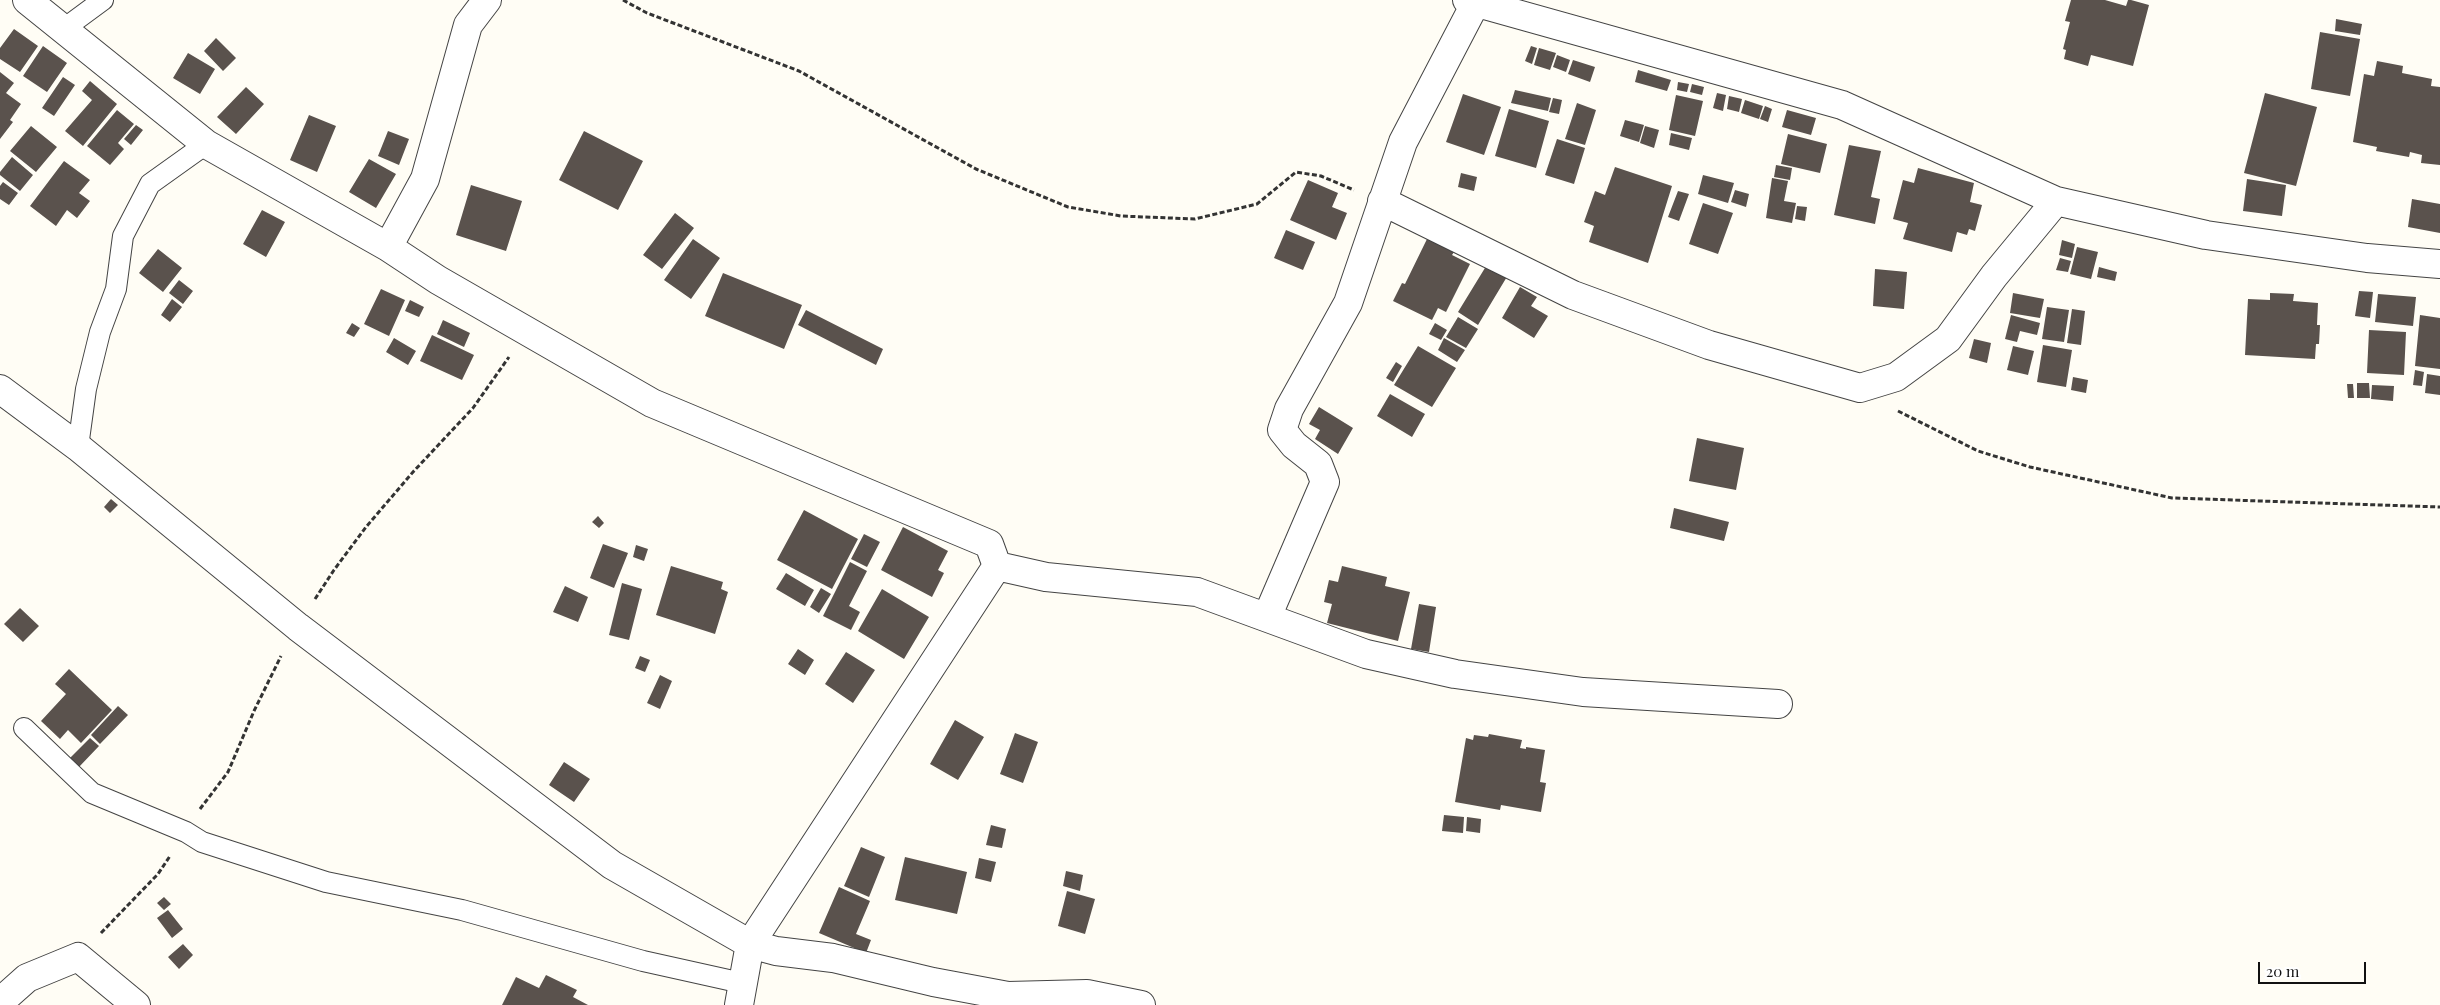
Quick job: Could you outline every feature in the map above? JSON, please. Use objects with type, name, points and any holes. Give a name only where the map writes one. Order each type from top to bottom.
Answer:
[{"type":"street","points":[[27,0],[65,28],[206,144],[388,247],[438,280],[652,403],[989,544],[997,566]]},
{"type":"street","points":[[388,247],[425,179],[468,25],[487,0]]},
{"type":"street","points":[[1267,617],[1325,482],[1318,464],[1294,445],[1282,430],[1289,409],[1348,303],[1403,142],[1472,1],[1842,105],[2056,201],[2206,235],[2367,258],[2440,264]]},
{"type":"street","points":[[1382,201],[1573,295],[1709,345],[1860,388],[1896,377],[1948,339],[1994,276],[2056,201]]},
{"type":"street","points":[[0,390],[78,447],[298,627],[612,865],[750,944],[776,951],[833,958],[933,982],[1008,996],[1087,994],[1141,1005]]},
{"type":"street","points":[[997,566],[1046,577],[1197,592],[1366,654],[1455,674],[1583,692],[1778,704]]},
{"type":"street","points":[[741,994],[750,944],[997,566]]},
{"type":"street","points":[[0,1002],[27,978],[78,957],[136,1005]]},
{"type":"lane","points":[[65,28],[103,0]]},
{"type":"lane","points":[[78,447],[86,389],[100,332],[116,289],[123,236],[150,184],[206,144]]},
{"type":"lane","points":[[24,728],[92,792],[186,832],[202,842],[326,882],[462,910],[643,961],[741,994]]},
{"type":"path","points":[[624,0],[647,13],[799,71],[976,169],[1068,207],[1121,216],[1195,219],[1257,204],[1296,172],[1321,176],[1382,201]]},
{"type":"path","points":[[78,957],[158,874],[208,796],[228,772],[254,711],[287,643],[334,570],[366,527],[473,408],[527,331]]},
{"type":"path","points":[[1860,388],[1913,420],[1978,451],[2030,467],[2115,487],[2172,498],[2440,507]]},
{"type":"building","points":[[2071,0],[2105,0],[2126,6],[2128,0],[2131,0],[2149,5],[2133,66],[2091,55],[2088,66],[2064,59],[2066,50],[2063,49],[2070,22],[2065,21]]},
{"type":"building","points":[[2336,19],[2362,24],[2360,35],[2335,31]]},
{"type":"building","points":[[14,29],[38,46],[20,72],[0,59],[0,48]]},
{"type":"building","points":[[2320,32],[2360,39],[2350,96],[2311,89]]},
{"type":"building","points":[[216,38],[236,58],[223,71],[204,51]]},
{"type":"building","points":[[43,46],[67,63],[47,92],[23,76]]},
{"type":"building","points":[[1531,46],[1537,48],[1532,64],[1525,61]]},
{"type":"building","points":[[1539,48],[1556,53],[1550,70],[1534,65]]},
{"type":"building","points":[[188,53],[215,69],[200,94],[173,78]]},
{"type":"building","points":[[1557,55],[1570,60],[1566,72],[1553,67]]},
{"type":"building","points":[[1573,60],[1595,67],[1590,82],[1568,74]]},
{"type":"building","points":[[2377,61],[2403,66],[2402,73],[2432,79],[2431,86],[2440,87],[2440,165],[2421,163],[2422,155],[2410,152],[2409,157],[2376,151],[2377,147],[2353,142],[2364,74],[2374,76]]},
{"type":"building","points":[[1638,70],[1671,80],[1667,91],[1635,82]]},
{"type":"building","points":[[0,72],[14,83],[6,93],[21,104],[10,120],[13,122],[0,139]]},
{"type":"building","points":[[63,77],[75,85],[54,116],[42,108]]},
{"type":"building","points":[[90,81],[117,104],[83,146],[65,131],[92,100],[82,91]]},
{"type":"building","points":[[1678,82],[1689,84],[1687,92],[1677,90]]},
{"type":"building","points":[[1692,84],[1704,87],[1702,95],[1690,92]]},
{"type":"building","points":[[246,87],[264,104],[236,134],[217,117]]},
{"type":"building","points":[[1515,90],[1551,98],[1548,111],[1511,103]]},
{"type":"building","points":[[1717,93],[1726,95],[1723,111],[1713,108]]},
{"type":"building","points":[[2265,93],[2317,107],[2296,186],[2244,173]]},
{"type":"building","points":[[1463,94],[1501,107],[1484,155],[1446,142]]},
{"type":"building","points":[[1676,95],[1703,101],[1695,136],[1669,130]]},
{"type":"building","points":[[1729,96],[1742,99],[1739,112],[1727,109]]},
{"type":"building","points":[[1553,98],[1562,100],[1559,114],[1549,112]]},
{"type":"building","points":[[1745,100],[1763,106],[1759,119],[1741,113]]},
{"type":"building","points":[[1577,103],[1596,110],[1585,145],[1565,139]]},
{"type":"building","points":[[1765,106],[1772,109],[1768,122],[1760,119]]},
{"type":"building","points":[[1509,109],[1549,121],[1536,168],[1495,156]]},
{"type":"building","points":[[117,110],[134,124],[118,143],[124,149],[110,165],[87,146]]},
{"type":"building","points":[[1787,110],[1816,118],[1811,135],[1782,127]]},
{"type":"building","points":[[309,115],[336,126],[317,172],[290,160]]},
{"type":"building","points":[[1625,120],[1644,125],[1639,142],[1620,136]]},
{"type":"building","points":[[136,125],[143,130],[131,145],[124,139]]},
{"type":"building","points":[[31,126],[57,147],[36,172],[10,151]]},
{"type":"building","points":[[1645,126],[1659,130],[1654,148],[1640,143]]},
{"type":"building","points":[[388,131],[409,139],[399,165],[378,156]]},
{"type":"building","points":[[584,131],[643,161],[618,210],[559,180]]},
{"type":"building","points":[[1671,133],[1692,138],[1689,150],[1669,145]]},
{"type":"building","points":[[1788,134],[1827,144],[1820,173],[1781,164]]},
{"type":"building","points":[[1557,139],[1585,148],[1574,184],[1545,175]]},
{"type":"building","points":[[1849,145],[1881,151],[1871,197],[1880,199],[1875,224],[1834,215]]},
{"type":"building","points":[[12,157],[33,175],[20,191],[0,175],[0,172]]},
{"type":"building","points":[[369,159],[396,174],[376,208],[349,192]]},
{"type":"building","points":[[64,161],[90,180],[79,193],[90,201],[77,218],[67,210],[56,226],[30,206]]},
{"type":"building","points":[[1776,165],[1792,168],[1790,180],[1774,177]]},
{"type":"building","points":[[1615,167],[1672,186],[1648,263],[1589,242],[1594,226],[1584,222],[1595,191],[1605,195]]},
{"type":"building","points":[[1918,168],[1974,183],[1970,202],[1982,205],[1975,231],[1969,229],[1967,235],[1957,232],[1952,252],[1903,239],[1908,223],[1893,219],[1903,180],[1914,183]]},
{"type":"building","points":[[1461,173],[1477,177],[1474,191],[1458,187]]},
{"type":"building","points":[[1703,175],[1734,183],[1728,203],[1698,194]]},
{"type":"building","points":[[1772,178],[1788,181],[1784,201],[1796,203],[1792,223],[1766,218]]},
{"type":"building","points":[[2247,179],[2286,185],[2282,216],[2243,211]]},
{"type":"building","points":[[1308,180],[1338,193],[1332,207],[1347,213],[1336,240],[1290,220]]},
{"type":"building","points":[[3,182],[18,193],[9,205],[0,199],[0,186]]},
{"type":"building","points":[[471,185],[522,201],[506,251],[456,235]]},
{"type":"building","points":[[1735,190],[1749,194],[1746,207],[1731,202]]},
{"type":"building","points":[[1678,191],[1689,194],[1679,221],[1668,217]]},
{"type":"building","points":[[2412,199],[2440,204],[2440,233],[2408,227]]},
{"type":"building","points":[[1703,203],[1733,213],[1718,254],[1689,244]]},
{"type":"building","points":[[1797,206],[1807,207],[1805,221],[1795,219]]},
{"type":"building","points":[[262,210],[285,222],[266,257],[243,244]]},
{"type":"building","points":[[675,213],[694,228],[662,269],[643,255]]},
{"type":"building","points":[[1286,230],[1315,242],[1303,270],[1274,258]]},
{"type":"building","points":[[693,239],[720,258],[691,299],[664,280]]},
{"type":"building","points":[[1427,239],[1454,252],[1452,255],[1470,264],[1446,312],[1438,308],[1432,320],[1393,301],[1402,283],[1405,284]]},
{"type":"building","points":[[2062,240],[2075,244],[2072,258],[2059,255]]},
{"type":"building","points":[[2077,247],[2098,252],[2091,279],[2070,274]]},
{"type":"building","points":[[158,249],[182,268],[163,292],[139,273]]},
{"type":"building","points":[[2060,258],[2071,261],[2068,272],[2056,270]]},
{"type":"building","points":[[1488,263],[1508,275],[1478,325],[1458,312]]},
{"type":"building","points":[[2099,267],[2117,272],[2115,281],[2097,277]]},
{"type":"building","points":[[1875,269],[1907,272],[1904,309],[1873,306]]},
{"type":"building","points":[[723,273],[802,305],[784,349],[705,316]]},
{"type":"building","points":[[179,280],[193,291],[183,304],[169,293]]},
{"type":"building","points":[[1520,287],[1537,297],[1531,306],[1548,316],[1534,338],[1502,318]]},
{"type":"building","points":[[381,289],[405,300],[389,336],[364,324]]},
{"type":"building","points":[[2359,291],[2373,292],[2370,318],[2355,316]]},
{"type":"building","points":[[2013,293],[2044,299],[2040,318],[2010,313]]},
{"type":"building","points":[[2270,293],[2294,294],[2293,301],[2318,303],[2317,325],[2320,325],[2319,344],[2316,344],[2315,359],[2245,355],[2248,299],[2270,300]]},
{"type":"building","points":[[2378,294],[2416,297],[2413,326],[2375,322]]},
{"type":"building","points":[[172,299],[182,307],[170,322],[161,315]]},
{"type":"building","points":[[410,300],[424,307],[419,317],[405,311]]},
{"type":"building","points":[[2047,307],[2069,310],[2064,342],[2042,339]]},
{"type":"building","points":[[2072,309],[2085,311],[2081,345],[2067,343]]},
{"type":"building","points":[[806,310],[883,349],[876,365],[798,325]]},
{"type":"building","points":[[2011,315],[2040,323],[2037,335],[2020,331],[2017,342],[2005,339]]},
{"type":"building","points":[[2420,315],[2440,318],[2440,369],[2415,366]]},
{"type":"building","points":[[1458,317],[1478,329],[1466,348],[1446,337]]},
{"type":"building","points":[[443,320],[470,333],[464,347],[437,334]]},
{"type":"building","points":[[352,323],[360,328],[354,337],[346,333]]},
{"type":"building","points":[[1435,323],[1447,330],[1441,340],[1429,334]]},
{"type":"building","points":[[2369,330],[2406,332],[2404,375],[2367,373]]},
{"type":"building","points":[[432,335],[474,355],[462,380],[420,361]]},
{"type":"building","points":[[394,338],[416,351],[408,365],[386,352]]},
{"type":"building","points":[[1444,338],[1465,350],[1457,362],[1438,350]]},
{"type":"building","points":[[1974,339],[1991,343],[1987,363],[1969,358]]},
{"type":"building","points":[[2043,345],[2072,350],[2066,387],[2037,382]]},
{"type":"building","points":[[1418,346],[1456,368],[1432,407],[1394,385]]},
{"type":"building","points":[[2013,346],[2034,351],[2028,375],[2007,370]]},
{"type":"building","points":[[1396,362],[1402,366],[1393,382],[1386,378]]},
{"type":"building","points":[[2415,370],[2424,372],[2422,386],[2413,385]]},
{"type":"building","points":[[2427,374],[2440,376],[2440,395],[2425,393]]},
{"type":"building","points":[[2073,377],[2088,380],[2086,393],[2071,390]]},
{"type":"building","points":[[2357,383],[2369,383],[2370,398],[2357,398]]},
{"type":"building","points":[[2347,384],[2353,384],[2354,398],[2348,398]]},
{"type":"building","points":[[2372,385],[2394,386],[2393,401],[2371,399]]},
{"type":"building","points":[[1390,394],[1425,414],[1412,437],[1377,416]]},
{"type":"building","points":[[1319,407],[1353,428],[1338,454],[1315,439],[1320,430],[1309,424]]},
{"type":"building","points":[[1697,438],[1744,448],[1736,490],[1689,481]]},
{"type":"building","points":[[111,499],[118,505],[110,513],[104,507]]},
{"type":"building","points":[[1674,508],[1729,522],[1724,541],[1670,528]]},
{"type":"building","points":[[804,510],[858,539],[832,589],[777,560]]},
{"type":"building","points":[[598,516],[604,523],[599,528],[592,522]]},
{"type":"building","points":[[903,527],[948,551],[938,570],[944,573],[932,597],[881,570]]},
{"type":"building","points":[[864,534],[880,542],[867,567],[851,559]]},
{"type":"building","points":[[603,544],[628,553],[614,588],[590,578]]},
{"type":"building","points":[[636,545],[648,549],[644,561],[633,557]]},
{"type":"building","points":[[850,562],[867,571],[849,606],[860,612],[851,630],[823,616]]},
{"type":"building","points":[[671,566],[723,582],[721,589],[728,592],[715,634],[656,615]]},
{"type":"building","points":[[1342,566],[1387,577],[1385,586],[1410,592],[1398,641],[1327,623],[1332,604],[1324,602],[1329,580],[1338,582]]},
{"type":"building","points":[[786,573],[814,590],[805,606],[776,589]]},
{"type":"building","points":[[622,583],[642,589],[629,640],[609,635]]},
{"type":"building","points":[[565,586],[588,597],[578,622],[553,612]]},
{"type":"building","points":[[821,588],[831,594],[819,613],[810,607]]},
{"type":"building","points":[[882,589],[929,617],[904,659],[858,631]]},
{"type":"building","points":[[1419,604],[1436,607],[1429,652],[1411,649]]},
{"type":"building","points":[[20,608],[39,626],[23,642],[4,624]]},
{"type":"building","points":[[798,649],[814,660],[805,675],[788,664]]},
{"type":"building","points":[[846,652],[875,670],[853,703],[825,684]]},
{"type":"building","points":[[640,656],[650,660],[645,672],[635,668]]},
{"type":"building","points":[[69,669],[112,710],[81,743],[68,730],[60,739],[41,721],[66,694],[55,684]]},
{"type":"building","points":[[660,675],[672,681],[660,709],[647,703]]},
{"type":"building","points":[[118,706],[128,715],[100,744],[91,735]]},
{"type":"building","points":[[955,720],[984,737],[958,780],[930,764]]},
{"type":"building","points":[[1015,733],[1038,742],[1023,783],[1000,774]]},
{"type":"building","points":[[1489,734],[1522,740],[1520,748],[1545,750],[1540,782],[1546,783],[1541,812],[1501,805],[1500,810],[1455,802],[1466,738],[1473,740],[1474,735],[1488,737]]},
{"type":"building","points":[[90,738],[99,746],[79,767],[70,758]]},
{"type":"building","points":[[564,762],[590,779],[574,802],[549,785]]},
{"type":"building","points":[[1444,815],[1464,817],[1463,833],[1442,831]]},
{"type":"building","points":[[1467,817],[1481,819],[1480,833],[1466,831]]},
{"type":"building","points":[[991,825],[1006,829],[1002,848],[986,845]]},
{"type":"building","points":[[861,847],[885,857],[869,897],[844,886]]},
{"type":"building","points":[[905,857],[967,872],[957,914],[895,900]]},
{"type":"building","points":[[979,858],[996,862],[991,882],[975,878]]},
{"type":"building","points":[[1066,871],[1083,875],[1080,891],[1063,886]]},
{"type":"building","points":[[839,887],[870,901],[856,934],[871,940],[866,953],[819,933]]},
{"type":"building","points":[[1067,891],[1095,899],[1085,934],[1058,926]]},
{"type":"building","points":[[164,897],[171,904],[164,910],[157,903]]},
{"type":"building","points":[[168,910],[183,929],[172,938],[157,918]]},
{"type":"building","points":[[183,944],[193,955],[179,969],[168,957]]},
{"type":"building","points":[[546,975],[577,990],[573,997],[588,1005],[502,1005],[516,977],[539,988]]}]
